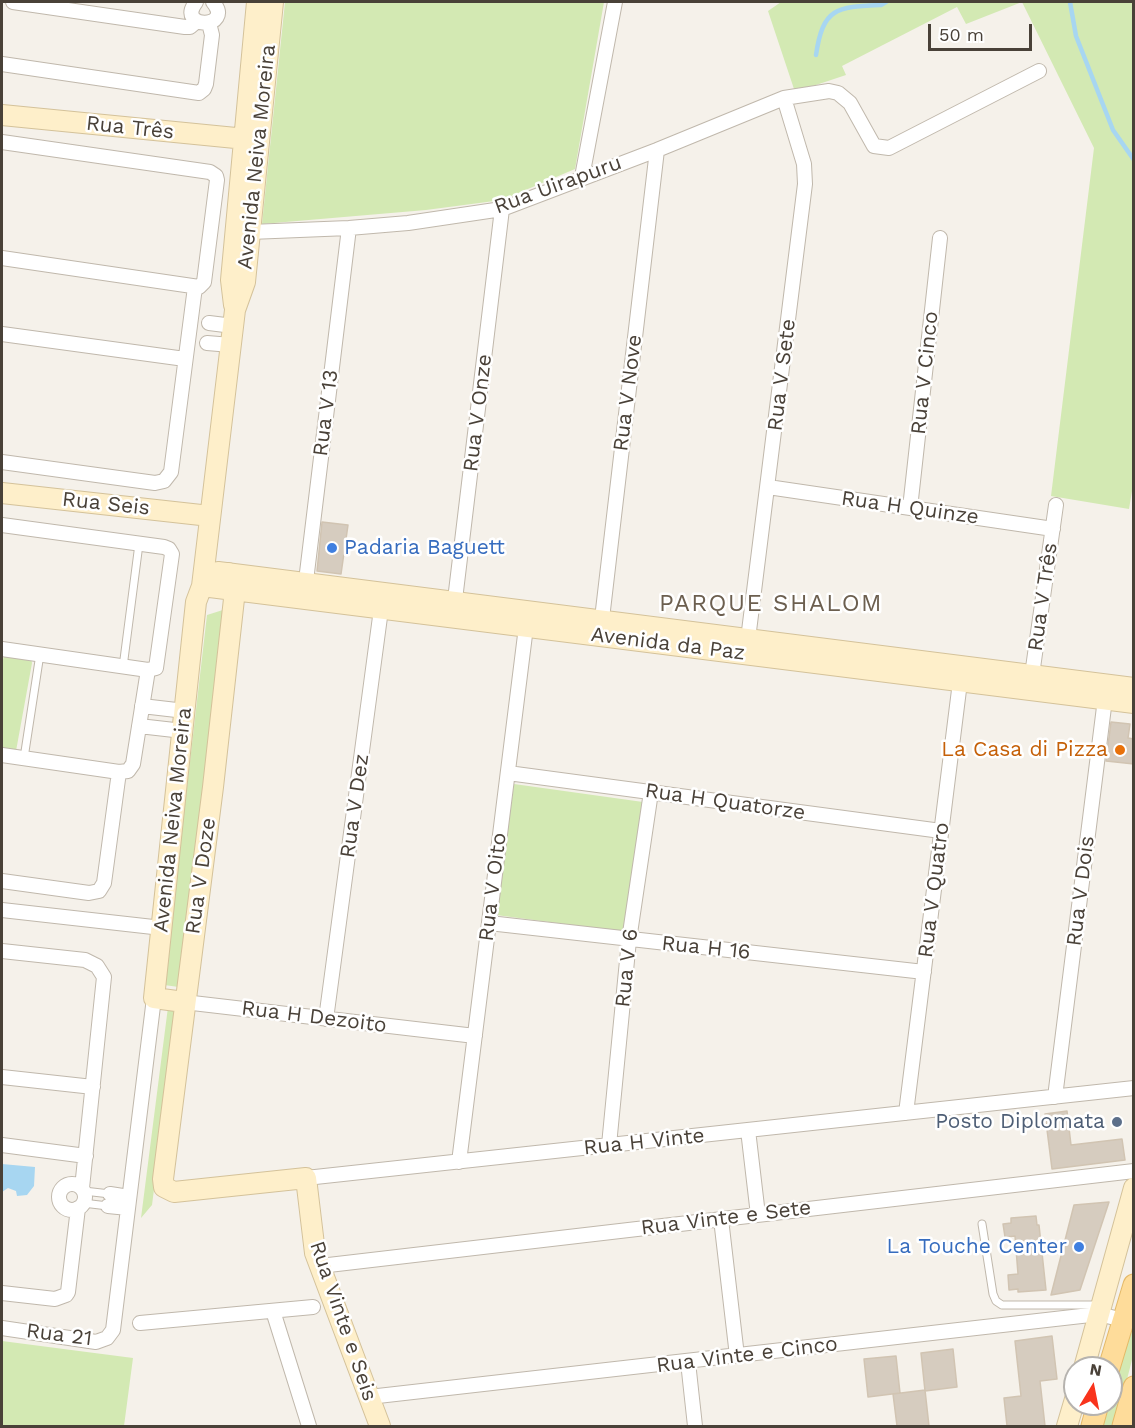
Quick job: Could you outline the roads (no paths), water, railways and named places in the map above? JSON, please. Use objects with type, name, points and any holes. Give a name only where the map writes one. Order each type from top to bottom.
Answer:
[{"type":"main road","points":[[1112,1356],[1134,1285]]},
{"type":"main road","points":[[1123,1426],[1133,1393]]},
{"type":"street","points":[[13,2],[185,27],[203,22],[218,14],[213,2]]},
{"type":"street","points":[[2,64],[199,93],[207,84],[212,35],[192,10],[196,2]]},
{"type":"street","name":"Avenida Neiva Moreira","points":[[112,1330],[154,998],[196,602],[203,578],[233,327],[245,282],[250,232],[257,2]]},
{"type":"street","name":"Avenida Neiva Moreira","points":[[233,327],[231,280],[273,2]]},
{"type":"street","points":[[582,177],[615,2]]},
{"type":"street","name":"Rua Uirapuru","points":[[250,232],[408,223],[502,208],[657,150],[784,98],[829,91],[838,93],[850,103],[874,146],[884,149],[1039,71]]},
{"type":"street","name":"Rua V Sete","points":[[747,647],[805,184],[804,164],[784,98]]},
{"type":"street","name":"Rua Três","points":[[2,115],[251,140]]},
{"type":"street","points":[[2,142],[214,174],[217,180],[204,282],[201,286],[195,287],[2,258]]},
{"type":"street","name":"Rua V Nove","points":[[601,628],[657,150]]},
{"type":"street","name":"Rua V Onze","points":[[454,610],[502,208]]},
{"type":"street","name":"Rua V 13","points":[[304,591],[349,228]]},
{"type":"street","name":"Rua V Cinco","points":[[910,508],[940,238]]},
{"type":"street","points":[[2,462],[155,483],[164,481],[171,472],[195,287]]},
{"type":"street","points":[[209,323],[233,327]]},
{"type":"street","points":[[207,343],[233,327]]},
{"type":"street","points":[[2,334],[185,359]]},
{"type":"street","name":"Rua H Quinze","points":[[768,487],[1053,529]]},
{"type":"street","name":"Rua Seis","points":[[2,493],[210,516]]},
{"type":"street","name":"Rua V Três","points":[[1031,683],[1056,505]]},
{"type":"street","points":[[2,525],[167,548],[172,554],[156,668],[148,670],[2,649]]},
{"type":"street","name":"Avenida da Paz","points":[[203,578],[1106,692],[1134,703]]},
{"type":"street","name":"Rua V Doze","points":[[163,1179],[213,787],[232,582]]},
{"type":"street","name":"Rua V Dez","points":[[326,1019],[382,601]]},
{"type":"street","name":"Rua V Oito","points":[[459,1162],[527,619]]},
{"type":"street","points":[[2,755],[119,772],[128,771],[133,764],[148,670]]},
{"type":"street","name":"Rua V Quatro","points":[[906,1113],[961,674]]},
{"type":"street","name":"Avenida da Paz","points":[[1106,692],[1134,688]]},
{"type":"street","name":"Rua V Dois","points":[[1055,1097],[1106,692]]},
{"type":"street","points":[[142,706],[185,711]]},
{"type":"street","points":[[139,726],[183,731]]},
{"type":"street","points":[[2,881],[89,893],[99,891],[104,883],[119,772]]},
{"type":"street","name":"Rua H Quatorze","points":[[508,773],[942,831]]},
{"type":"street","name":"Rua V 6","points":[[609,1145],[629,939],[651,792]]},
{"type":"street","points":[[2,910],[162,928]]},
{"type":"street","name":"Rua H 16","points":[[489,923],[924,972]]},
{"type":"street","points":[[2,951],[85,960],[97,966],[105,984],[82,1198],[66,1295],[55,1299],[2,1293]]},
{"type":"street","name":"Rua H Dezoito","points":[[154,998],[475,1036]]},
{"type":"street","points":[[2,1077],[93,1088]]},
{"type":"street","name":"Rua H Vinte","points":[[163,1179],[164,1187],[174,1192],[1134,1088]]},
{"type":"street","points":[[748,1130],[758,1215]]},
{"type":"street","points":[[2,1145],[86,1156]]},
{"type":"street","name":"Rua Vinte e Sete","points":[[320,1266],[1134,1172]]},
{"type":"street","name":"Rua Vinte e Seis","points":[[306,1178],[315,1253],[380,1426]]},
{"type":"street","points":[[1087,1356],[1134,1188]]},
{"type":"street","points":[[109,1200],[128,1202]]},
{"type":"street","points":[[721,1219],[737,1356]]},
{"type":"street","points":[[140,1323],[313,1307]]},
{"type":"street","name":"Rua Vinte e Cinco","points":[[369,1397],[688,1362],[1100,1309],[1123,1320]]},
{"type":"street","points":[[273,1311],[309,1426]]},
{"type":"street","name":"Rua 21","points":[[2,1328],[96,1342],[107,1338],[112,1330]]},
{"type":"street","points":[[688,1362],[695,1426]]},
{"type":"lane","points":[[191,320],[209,323]]},
{"type":"lane","points":[[188,341],[207,343]]},
{"type":"lane","points":[[123,666],[139,544]]},
{"type":"lane","points":[[24,758],[40,654]]},
{"type":"lane","points":[[82,1198],[109,1200]]},
{"type":"lane","points":[[82,1198],[109,1200]]},
{"type":"lane","points":[[982,1224],[996,1301],[1002,1305],[1100,1309]]},
{"type":"water","points":[[2,1164],[35,1167],[34,1186],[27,1195],[17,1196],[16,1191],[8,1188],[2,1192]]},
{"type":"waterway","points":[[816,55],[823,27],[835,13],[843,9],[881,5],[886,2]]},
{"type":"waterway","points":[[1070,2],[1076,36],[1113,130],[1134,160]]},
{"type":"place","name":"Padaria Baguett","points":[[332,548]]},
{"type":"place","name":"La Casa di Pizza","points":[[1120,750]]},
{"type":"place","name":"Posto Diplomata","points":[[1117,1122]]},
{"type":"place","name":"La Touche Center","points":[[1079,1247]]},
{"type":"district","name":"PARQUE SHALOM","points":[[771,604]]}]
